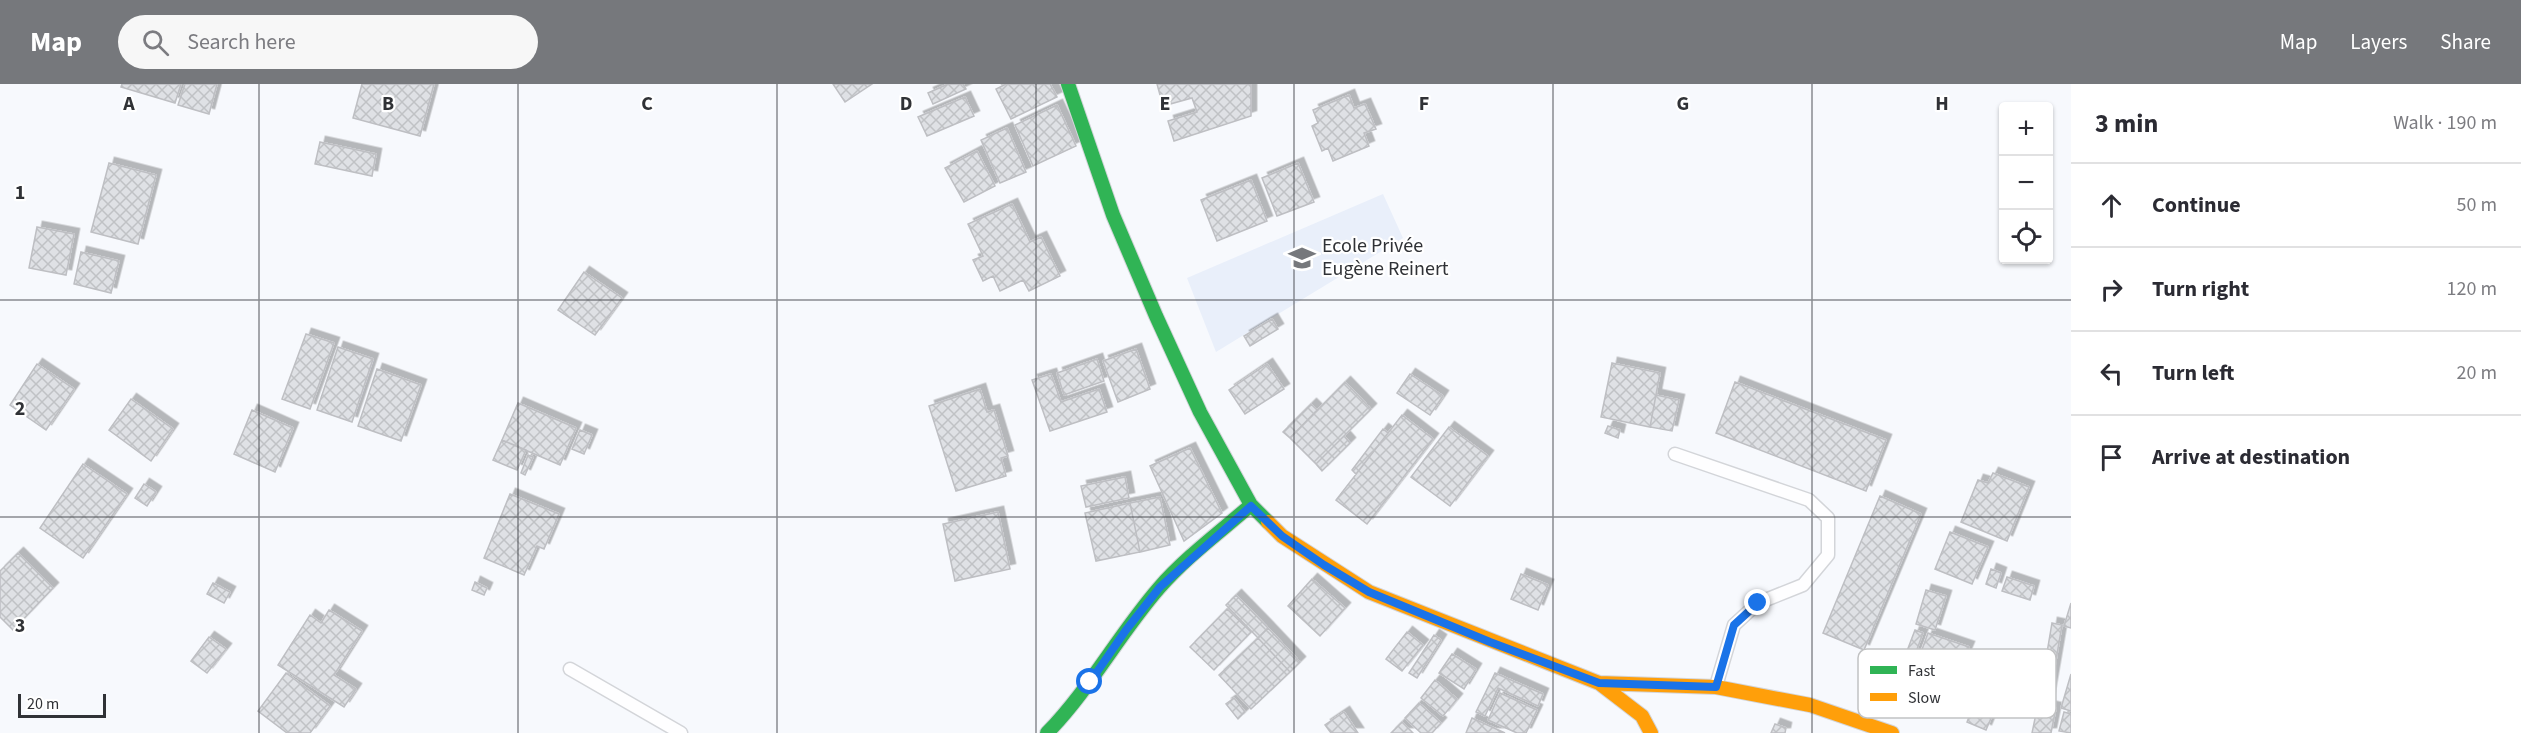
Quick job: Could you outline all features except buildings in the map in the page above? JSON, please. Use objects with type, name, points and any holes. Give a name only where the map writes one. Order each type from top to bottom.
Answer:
[{"type":"street","points":[[1068,84],[1113,215],[1156,316],[1200,412],[1251,506],[1282,536],[1369,592],[1599,683],[1642,716],[1651,733]]},
{"type":"street","points":[[1047,733],[1090,682],[1126,630],[1160,587],[1251,506]]},
{"type":"street","points":[[1599,683],[1716,687],[1810,705],[1892,733]]},
{"type":"lane","points":[[1674,454],[1809,500],[1828,518],[1828,555],[1803,585],[1758,603],[1734,625],[1716,687]]},
{"type":"lane","points":[[570,669],[681,733]]},
{"type":"shaded area","name":"Ecole Privée Eugène Reinert","points":[[1383,194],[1403,238],[1216,352],[1187,278]]},
{"type":"traffic: fast","points":[[1068,84],[1113,215],[1156,316],[1200,412],[1251,505],[1268,522]]},
{"type":"traffic: fast","points":[[1047,733],[1077,698],[1159,588],[1192,555],[1251,505]]},
{"type":"traffic: slow","points":[[1268,522],[1282,536],[1369,592],[1599,683],[1642,716],[1651,733]]},
{"type":"traffic: slow","points":[[1599,683],[1716,687],[1810,705],[1892,733]]},
{"type":"place","name":"Ecole Privée Eugène Reinert","points":[[1302,258]]},
{"type":"route","points":[[1090,682],[1126,630],[1160,587],[1251,506],[1282,536],[1369,592],[1449,623],[1490,642],[1599,683],[1716,687],[1734,625],[1758,603]]}]
